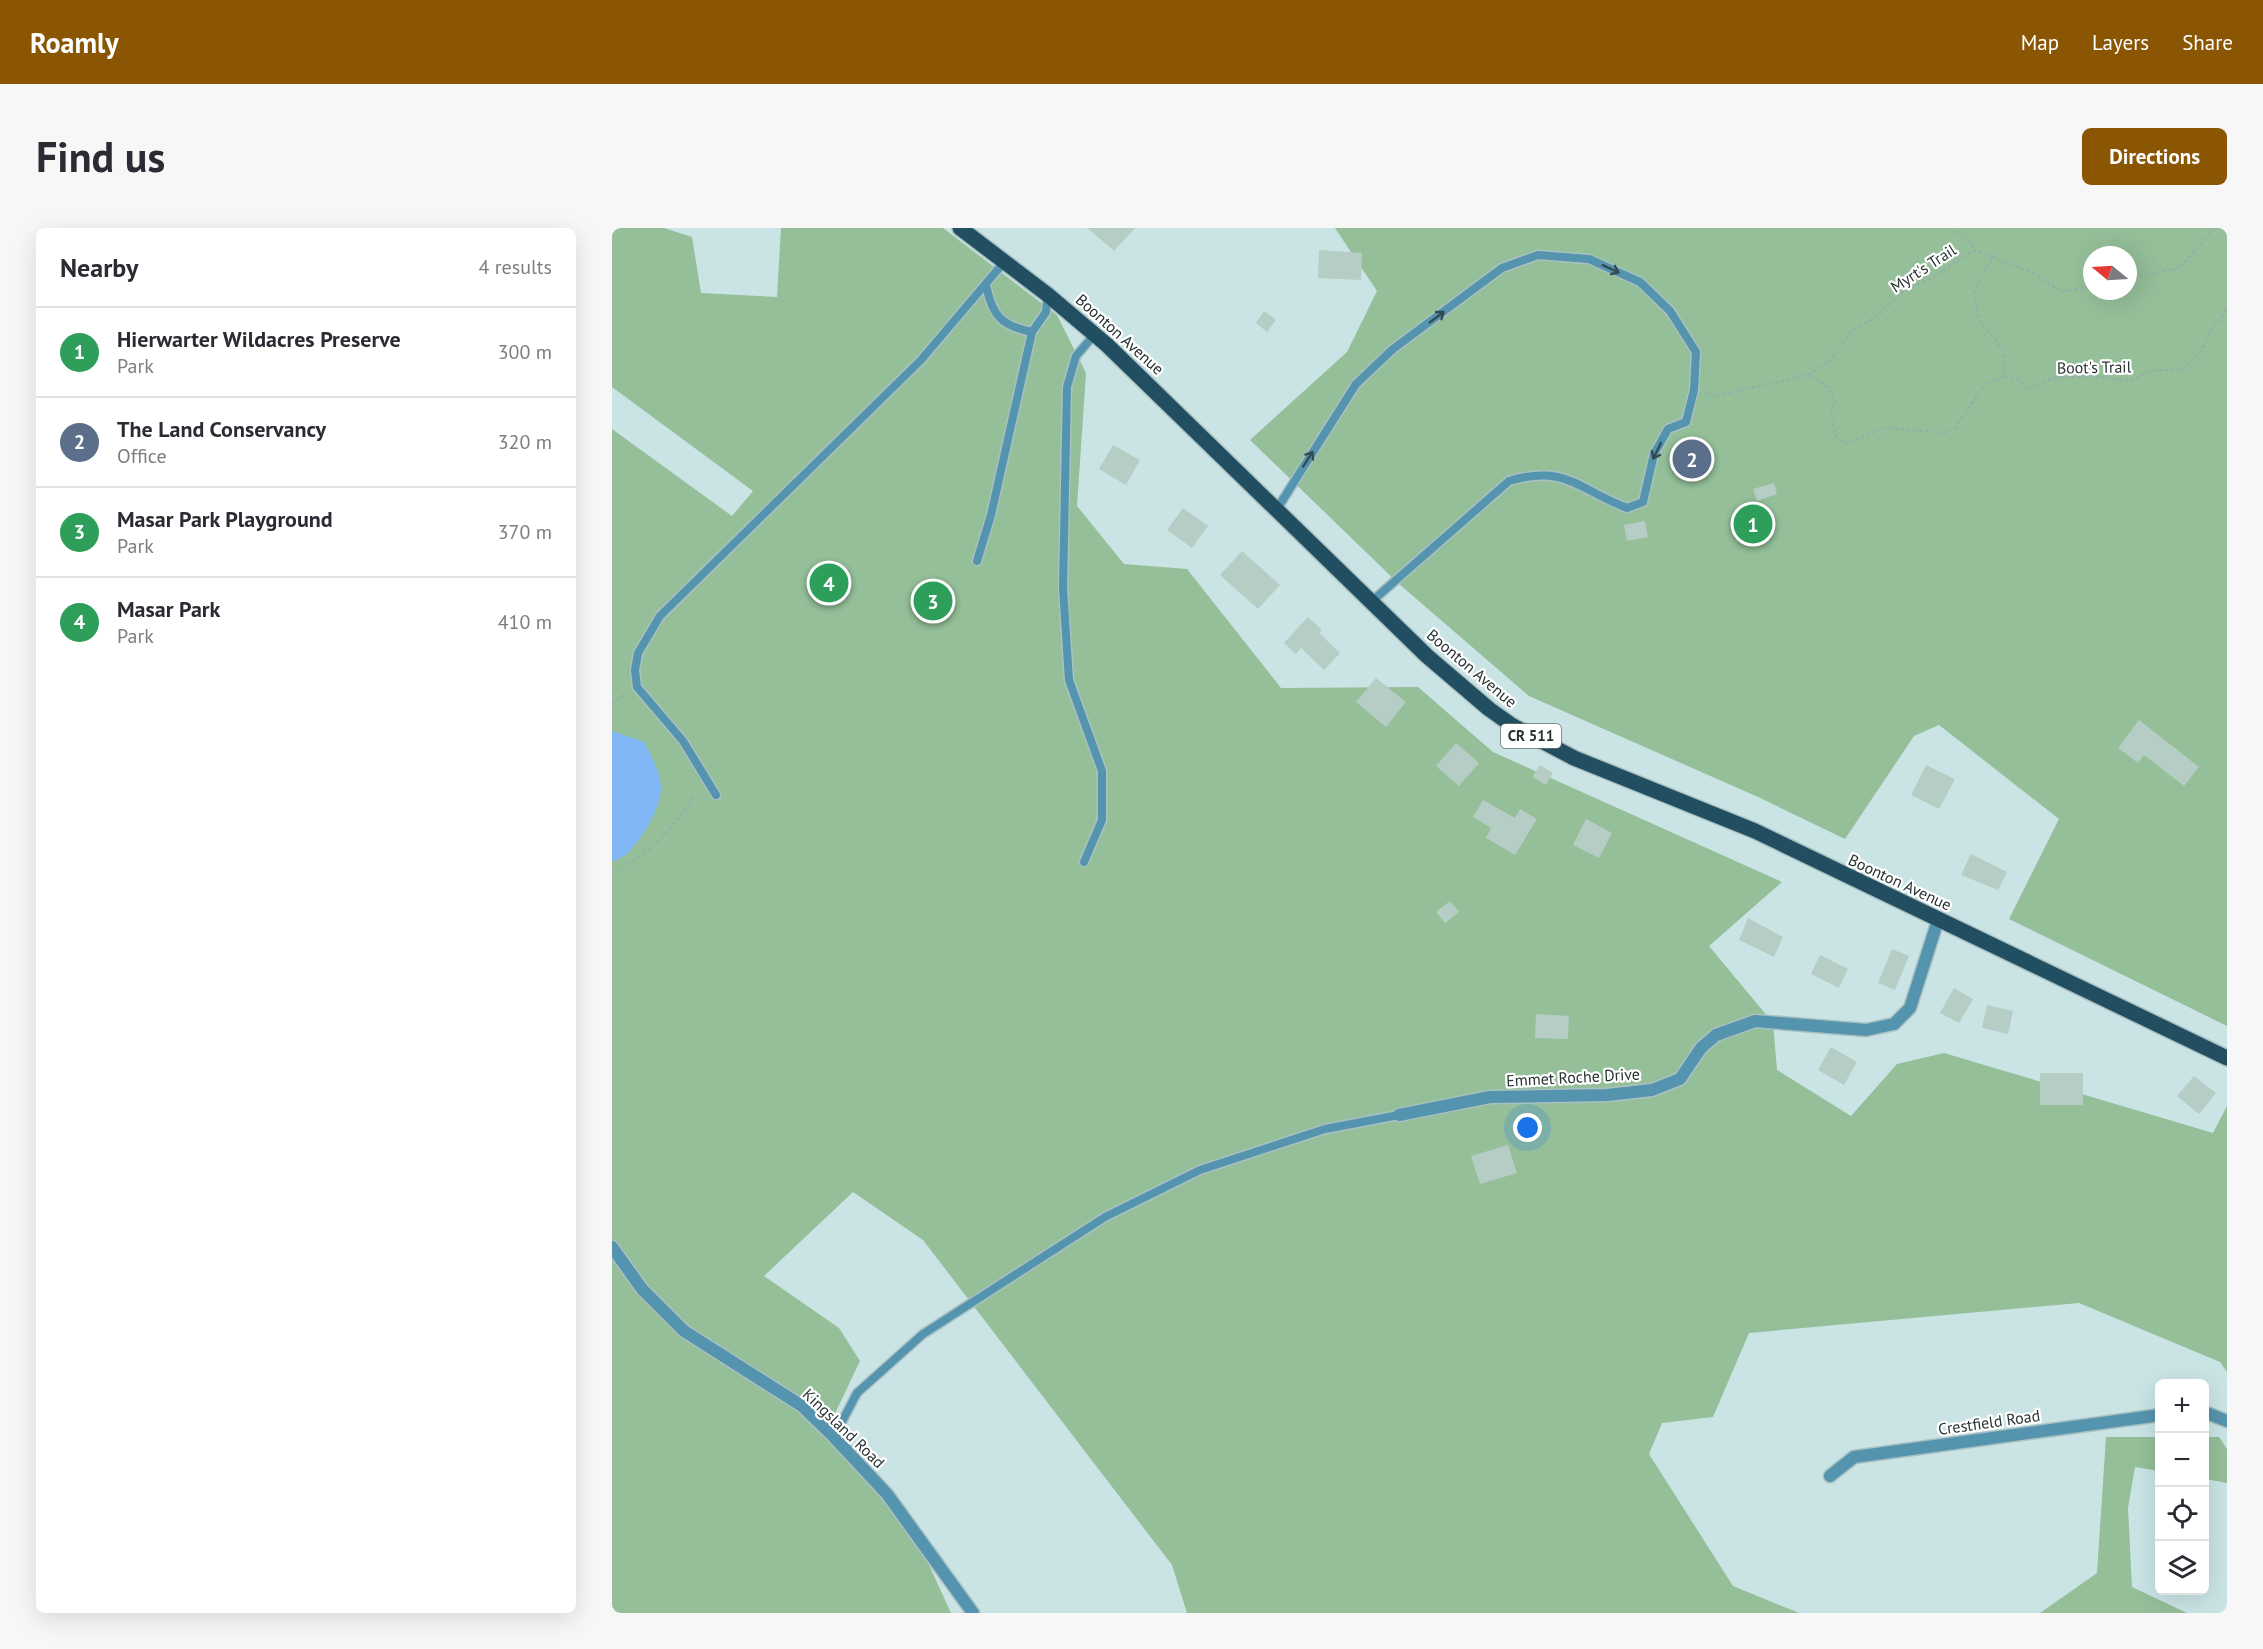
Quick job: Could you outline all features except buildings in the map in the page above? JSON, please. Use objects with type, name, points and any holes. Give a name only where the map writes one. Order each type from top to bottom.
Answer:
[{"type":"main road","name":"Boonton Avenue","points":[[960,228],[1064,308],[1170,404],[1427,656],[1489,708],[1539,741],[1755,831],[2227,1058]]},
{"type":"street","name":"Emmet Roche Drive","points":[[1399,1115],[1490,1097],[1607,1095],[1652,1090],[1680,1079],[1701,1048],[1716,1035],[1755,1021],[1866,1030],[1894,1024],[1910,1008],[1938,920]]},
{"type":"street","name":"Kingsland Road","points":[[612,1247],[642,1289],[684,1331],[802,1406],[834,1437],[887,1494],[973,1613]]},
{"type":"street","points":[[2209,1414],[2227,1421]]},
{"type":"street","name":"Crestfield Road","points":[[1830,1476],[1854,1457],[2155,1416]]},
{"type":"lane","points":[[1277,509],[1356,384],[1393,349],[1502,268],[1538,255],[1589,259],[1640,282],[1670,311],[1696,352],[1694,390],[1686,422],[1668,429],[1654,454],[1642,501],[1628,508],[1597,496],[1563,476],[1533,473],[1509,481],[1371,602]]},
{"type":"lane","points":[[716,795],[682,741],[637,687],[634,670],[638,653],[660,616],[921,360],[1005,261]]},
{"type":"lane","points":[[986,285],[990,308],[1010,328],[1032,332]]},
{"type":"lane","points":[[977,561],[991,515],[1032,332],[1046,312],[1048,295]]},
{"type":"lane","points":[[1046,312],[1064,308]]},
{"type":"lane","points":[[1084,862],[1102,820],[1102,771],[1069,680],[1063,588],[1066,399],[1076,356],[1094,335]]},
{"type":"lane","points":[[834,1437],[857,1393],[923,1334],[1105,1217],[1200,1170],[1325,1129],[1399,1115]]},
{"type":"path","points":[[1948,228],[1969,240],[1974,250]]},
{"type":"path","points":[[2137,277],[2179,268],[2215,228]]},
{"type":"path","name":"Myrt's Trail","points":[[1694,390],[1716,396],[1807,375],[1831,360],[1851,331],[1877,316],[1902,292],[1931,278],[1974,250],[1993,257]]},
{"type":"path","points":[[1807,375],[1824,383],[1835,401],[1831,415],[1836,438],[1845,443],[1885,428],[1945,433],[1955,428],[1984,385],[2005,376],[2003,350],[1979,320],[1974,296],[1980,278],[1993,257],[2034,274],[2062,292],[2083,288]]},
{"type":"path","name":"Boot's Trail","points":[[2005,376],[2018,380],[2028,388],[2054,378],[2092,376],[2130,381],[2152,370],[2182,370],[2201,352],[2208,335],[2227,309]]},
{"type":"path","points":[[612,704],[637,687]]},
{"type":"path","points":[[612,873],[633,864],[683,814],[692,798]]},
{"type":"green space","points":[[612,228],[664,228],[692,237],[701,293],[777,297],[781,228],[943,228],[1057,315],[1086,373],[1077,506],[1124,564],[1187,569],[1281,688],[1418,687],[1493,752],[1782,882],[1709,946],[1773,1023],[1777,1070],[1851,1116],[1897,1064],[1944,1053],[2213,1133],[2227,1106],[2227,1372],[2220,1362],[2079,1303],[1749,1333],[1713,1417],[1662,1423],[1649,1454],[1733,1586],[1799,1613],[1187,1613],[1172,1565],[923,1240],[853,1192],[764,1276],[839,1328],[860,1361],[828,1428],[913,1530],[951,1613],[612,1613],[612,429],[732,516],[753,491],[612,387]]},
{"type":"green space","points":[[1335,228],[2227,228],[2227,1026],[2009,919],[2059,819],[1939,725],[1914,736],[1845,839],[1758,797],[1529,696],[1399,584],[1250,440],[1347,352],[1377,291]]},
{"type":"green space","points":[[2106,1437],[2155,1437],[2155,1470],[2135,1467],[2128,1508],[2132,1587],[2187,1613],[2040,1613],[2097,1573]]},
{"type":"green space","points":[[2209,1437],[2219,1437],[2227,1449],[2227,1483],[2209,1480]]},
{"type":"water","points":[[612,731],[644,742],[657,769],[661,786],[655,812],[645,831],[628,853],[612,862]]},
{"type":"place","name":"The Land Conservancy","points":[[1692,459]]},
{"type":"place","name":"Hierwarter Wildacres Preserve","points":[[1753,524]]},
{"type":"place","name":"Masar Park","points":[[829,583]]},
{"type":"place","name":"Masar Park Playground","points":[[933,601]]}]
